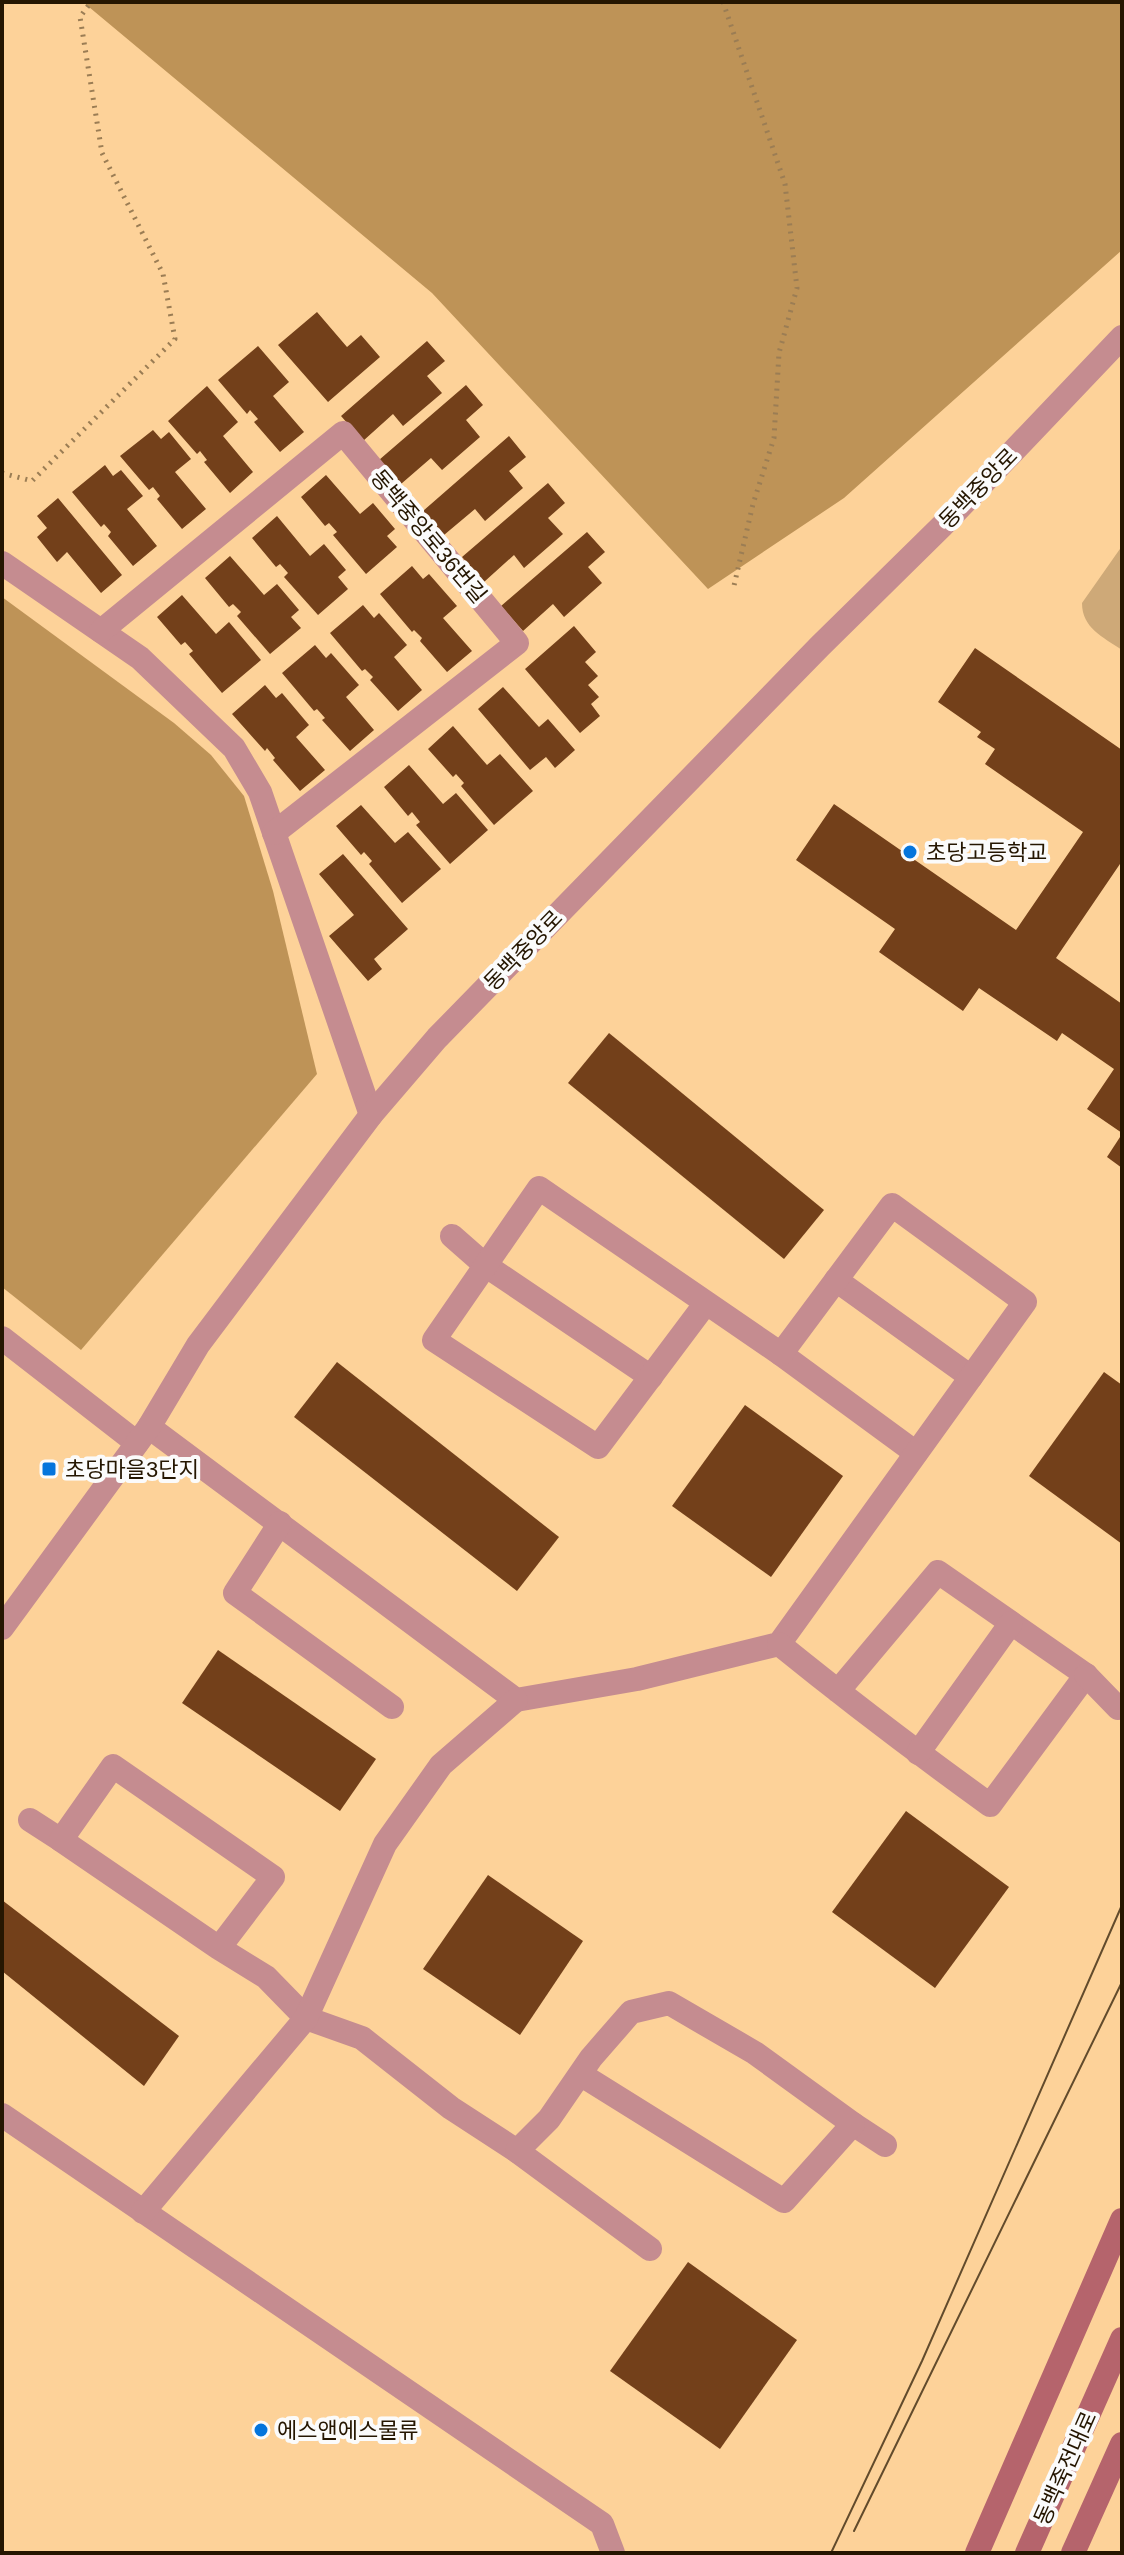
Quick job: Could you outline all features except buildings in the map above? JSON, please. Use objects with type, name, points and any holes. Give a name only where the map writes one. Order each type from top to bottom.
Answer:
[{"type":"main road","points":[[977,2553],[1122,2220]]},
{"type":"main road","name":"동백죽전대로","points":[[1027,2553],[1122,2339]]},
{"type":"main road","name":"동백죽전대로","points":[[1073,2553],[1122,2444]]},
{"type":"street","name":"동백중앙로","points":[[2,1628],[143,1435],[198,1345],[371,1115],[458,1017],[827,638],[942,526],[1122,337]]},
{"type":"street","name":"동백중앙로36번길","points":[[101,631],[343,433],[517,643],[274,833]]},
{"type":"street","points":[[2,563],[140,658],[234,748],[260,792],[371,1115]]},
{"type":"street","points":[[706,1303],[598,1447],[434,1340],[539,1188],[781,1354],[916,1453]]},
{"type":"street","points":[[143,2212],[306,2018],[385,1844],[441,1765],[516,1700],[637,1679],[779,1644],[1025,1302],[892,1205],[781,1354]]},
{"type":"street","points":[[452,1236],[485,1265],[651,1377]]},
{"type":"street","points":[[836,1280],[971,1377]]},
{"type":"street","points":[[2,1338],[143,1435],[280,1523],[516,1700]]},
{"type":"street","points":[[280,1523],[235,1593],[392,1707]]},
{"type":"street","points":[[838,1691],[938,1572],[1086,1675],[1118,1708]]},
{"type":"street","points":[[918,1753],[1011,1623]]},
{"type":"street","points":[[779,1644],[990,1805],[1086,1675]]},
{"type":"street","points":[[61,1840],[113,1766],[273,1877],[219,1948]]},
{"type":"street","points":[[30,1820],[266,1977],[306,2018],[362,2038],[451,2108],[517,2151],[650,2249]]},
{"type":"street","points":[[517,2151],[549,2119],[580,2074],[631,2012],[669,2003],[755,2053],[885,2145]]},
{"type":"street","points":[[580,2074],[784,2201],[853,2124]]},
{"type":"street","points":[[2,2115],[602,2524],[613,2553]]},
{"type":"path","points":[[2,473],[32,481],[175,339],[163,274],[102,153],[80,17],[91,2]]},
{"type":"path","points":[[723,2],[785,184],[797,288],[779,353],[774,438],[753,504],[733,590]]},
{"type":"shaded area","points":[[83,2],[1122,2],[1122,250],[844,498],[708,589],[432,293]]},
{"type":"shaded area","points":[[1122,546],[1122,650],[1090,625],[1082,603]]},
{"type":"shaded area","points":[[2,597],[174,723],[211,755],[244,796],[273,891],[317,1074],[81,1350],[2,1287]]},
{"type":"tram line","points":[[831,2553],[922,2361],[1122,1905]]},
{"type":"tram line","points":[[854,2531],[1122,1982]]},
{"type":"place","name":"초당고등학교","points":[[910,852]]},
{"type":"place","name":"초당마을3단지","points":[[49,1469]]},
{"type":"place","name":"에스앤에스물류","points":[[261,2430]]}]
